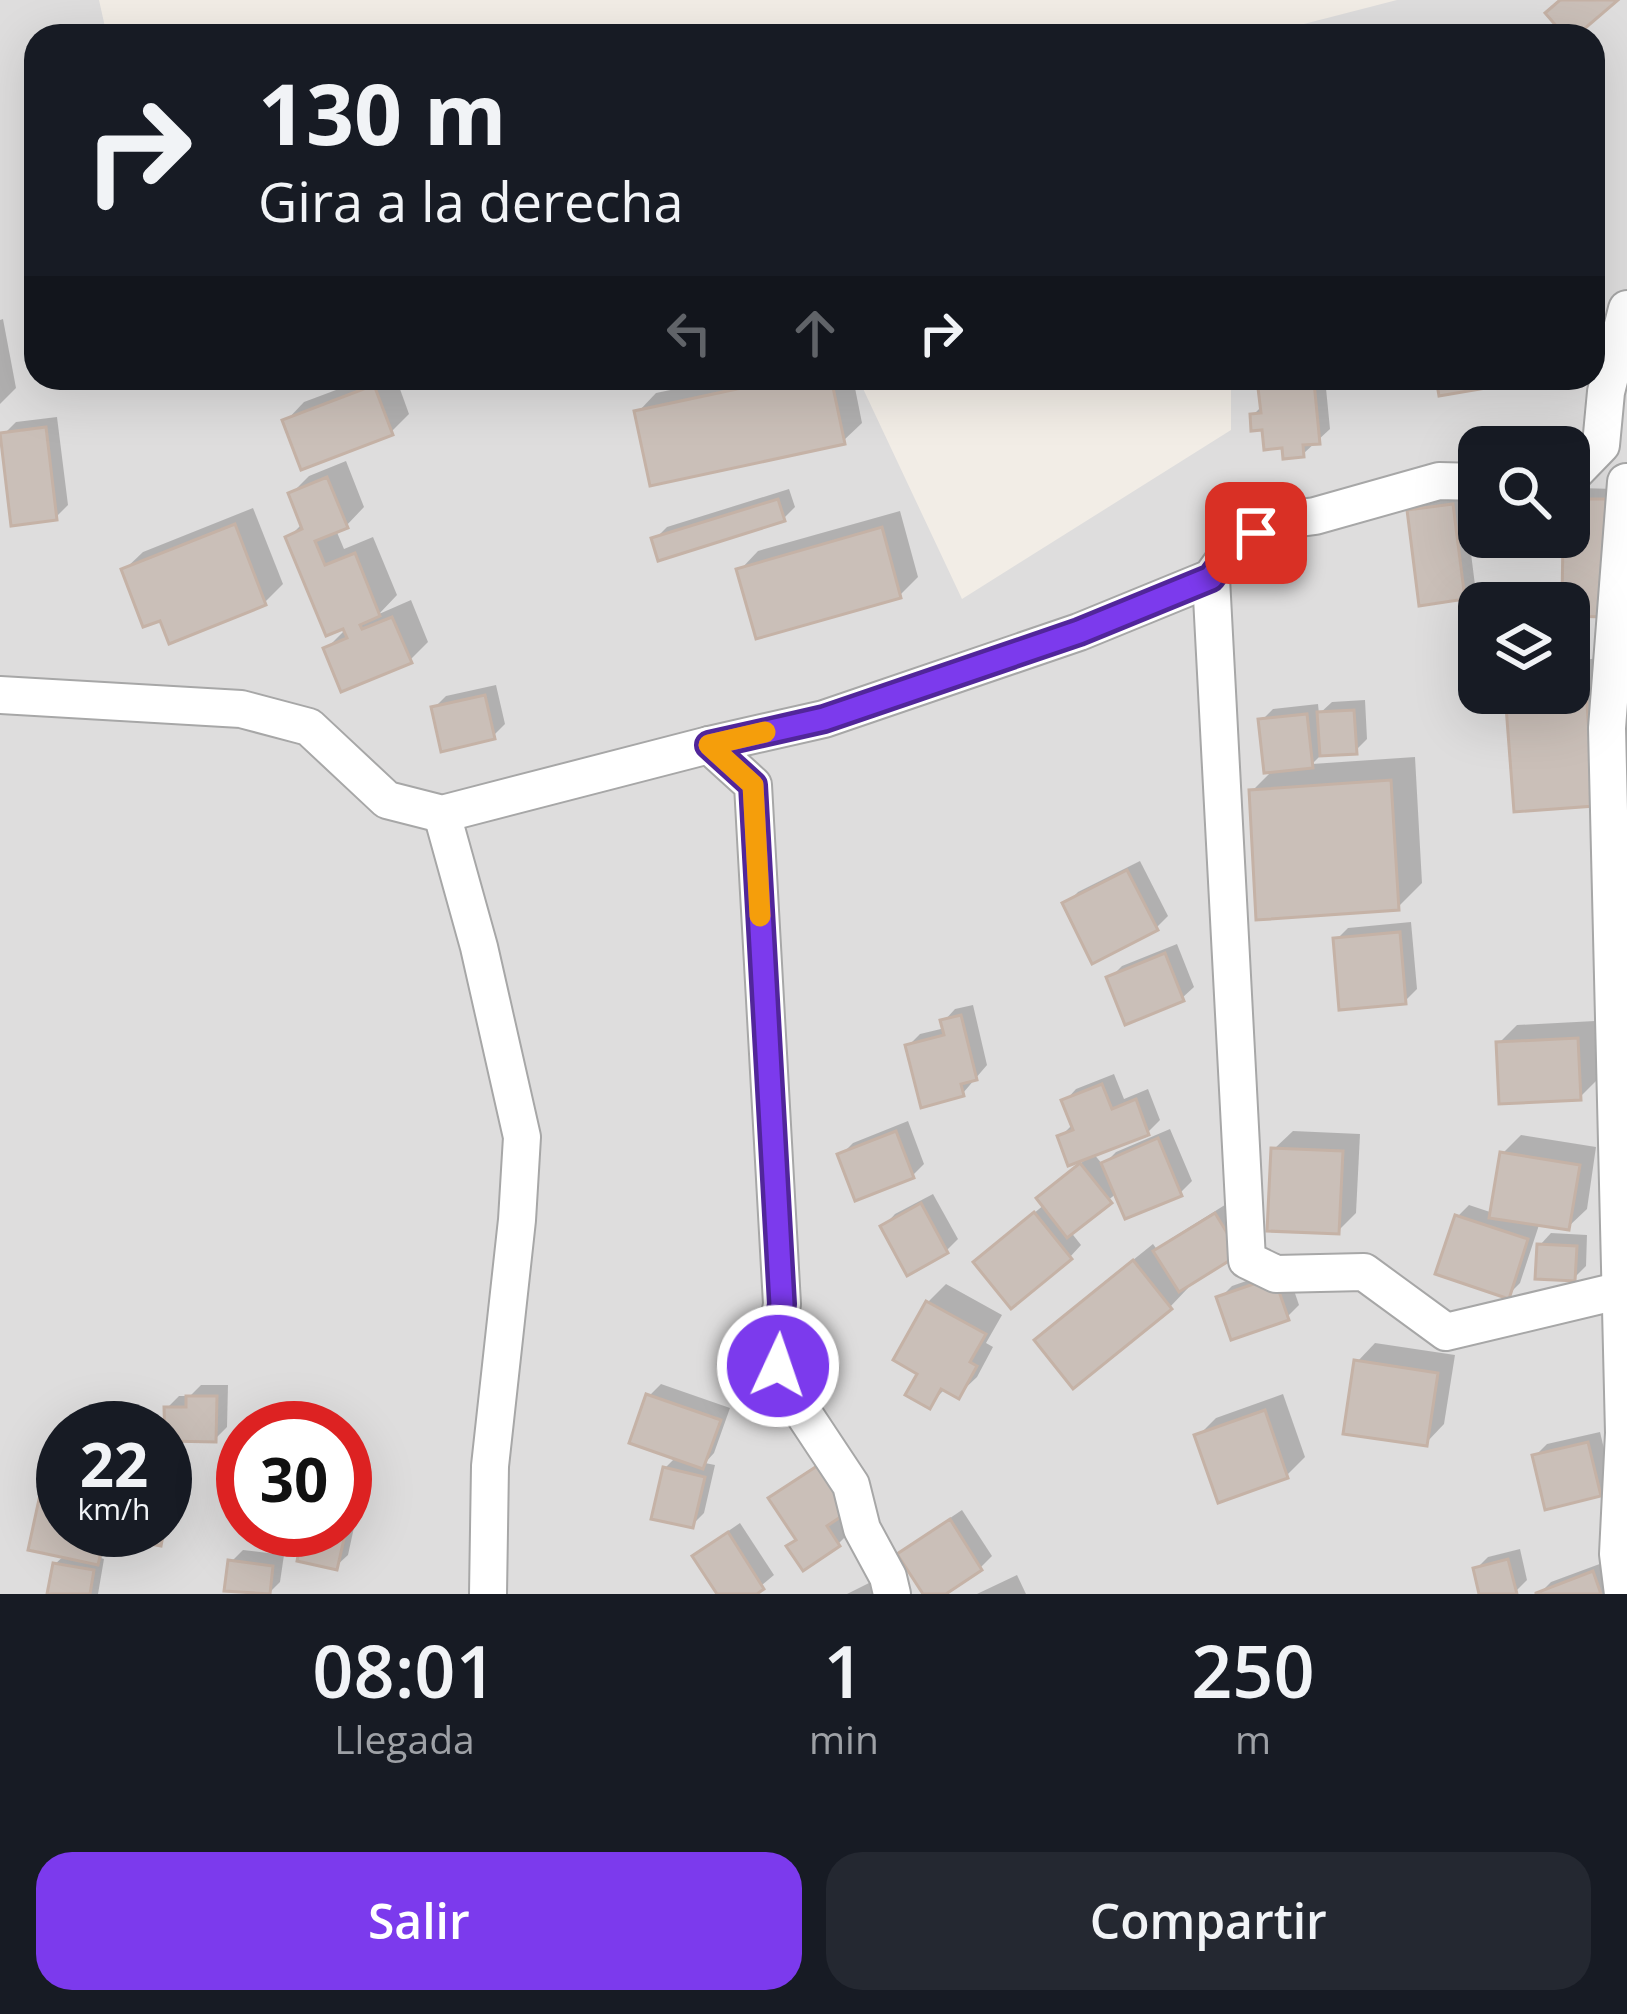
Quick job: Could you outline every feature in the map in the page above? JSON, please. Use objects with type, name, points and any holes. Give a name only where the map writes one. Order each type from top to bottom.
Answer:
[{"type":"street","points":[[1590,457],[1601,445],[1606,392],[1627,309]]},
{"type":"street","points":[[0,694],[241,709],[309,727],[387,800],[442,814],[824,719],[1079,632],[1211,578],[1234,546],[1277,521],[1315,516],[1439,481],[1458,481]]},
{"type":"street","points":[[1590,481],[1626,483],[1607,728],[1622,1290],[1624,1432],[1618,1554],[1623,1594]]},
{"type":"street","points":[[1211,578],[1247,1260],[1276,1274],[1364,1272],[1446,1331],[1622,1290]]},
{"type":"street","points":[[709,745],[753,785],[782,1304],[775,1346],[778,1366],[851,1485],[862,1529],[892,1594]]},
{"type":"street","points":[[442,814],[479,947],[522,1137],[490,1466],[488,1594]]},
{"type":"shaded area","points":[[0,0],[99,0],[104,24],[24,24],[24,390],[864,390],[962,599],[1231,430],[1231,390],[1605,390],[1605,24],[1304,24],[1397,0],[1627,0],[1627,1594],[0,1594]]},
{"type":"building","points":[[1560,0],[1618,0],[1590,24],[1555,24],[1545,13]]},
{"type":"building","points":[[361,390],[376,390],[393,435],[301,470],[282,420]]},
{"type":"building","points":[[732,390],[834,390],[845,444],[650,486],[634,411]]},
{"type":"building","points":[[1258,390],[1315,390],[1320,444],[1303,445],[1304,457],[1283,459],[1282,448],[1264,450],[1262,430],[1251,431],[1250,414],[1261,413]]},
{"type":"building","points":[[1438,390],[1474,390],[1439,396]]},
{"type":"building","points":[[46,427],[57,520],[11,526],[0,433]]},
{"type":"building","points":[[327,477],[348,528],[315,541],[325,565],[355,553],[380,616],[360,625],[362,629],[392,617],[412,663],[341,692],[323,648],[347,638],[343,629],[326,636],[285,537],[302,529],[288,493]]},
{"type":"building","points":[[778,499],[785,521],[658,561],[651,538]]},
{"type":"building","points":[[1590,499],[1606,499],[1604,617],[1590,617],[1590,582],[1562,582],[1563,558],[1590,558]]},
{"type":"building","points":[[1453,504],[1463,582],[1458,582],[1458,600],[1419,606],[1407,510]]},
{"type":"building","points":[[235,524],[266,605],[169,644],[160,621],[143,627],[121,569]]},
{"type":"building","points":[[882,527],[901,598],[756,639],[736,569]]},
{"type":"building","points":[[485,695],[495,739],[441,752],[431,707]]},
{"type":"building","points":[[1354,710],[1357,754],[1320,756],[1317,712]]},
{"type":"building","points":[[1307,714],[1313,768],[1264,773],[1258,719]]},
{"type":"building","points":[[1507,714],[1588,714],[1594,806],[1514,812]]},
{"type":"building","points":[[1391,780],[1399,910],[1256,920],[1249,790]]},
{"type":"building","points":[[1127,870],[1158,930],[1092,964],[1062,903]]},
{"type":"building","points":[[1400,932],[1406,1004],[1339,1010],[1333,938]]},
{"type":"building","points":[[1165,953],[1184,1001],[1125,1025],[1106,977]]},
{"type":"building","points":[[961,1015],[977,1080],[961,1084],[964,1096],[921,1108],[905,1045],[944,1035],[940,1020]]},
{"type":"building","points":[[1578,1038],[1581,1100],[1499,1104],[1496,1042]]},
{"type":"building","points":[[1102,1084],[1112,1109],[1136,1099],[1149,1135],[1068,1166],[1057,1136],[1073,1130],[1061,1100]]},
{"type":"building","points":[[896,1131],[914,1178],[855,1201],[837,1154]]},
{"type":"building","points":[[1158,1138],[1182,1196],[1125,1219],[1101,1163]]},
{"type":"building","points":[[1271,1148],[1343,1151],[1339,1234],[1267,1231]]},
{"type":"building","points":[[1500,1152],[1580,1165],[1569,1230],[1489,1218]]},
{"type":"building","points":[[1080,1163],[1112,1203],[1067,1238],[1036,1198]]},
{"type":"building","points":[[921,1203],[948,1253],[907,1276],[880,1226]]},
{"type":"building","points":[[1034,1212],[1072,1259],[1011,1309],[973,1262]]},
{"type":"building","points":[[1215,1213],[1240,1254],[1179,1292],[1153,1251]]},
{"type":"building","points":[[1455,1215],[1528,1239],[1509,1299],[1435,1274]]},
{"type":"building","points":[[1537,1244],[1577,1246],[1575,1281],[1535,1279]]},
{"type":"building","points":[[1133,1260],[1172,1309],[1073,1389],[1034,1340]]},
{"type":"building","points":[[1274,1277],[1289,1320],[1231,1340],[1216,1297]]},
{"type":"building","points":[[926,1301],[986,1334],[970,1362],[977,1366],[959,1399],[941,1389],[930,1409],[905,1395],[917,1374],[893,1360]]},
{"type":"building","points":[[1354,1360],[1438,1373],[1427,1446],[1343,1434]]},
{"type":"building","points":[[646,1394],[721,1420],[703,1469],[629,1443]]},
{"type":"building","points":[[186,1396],[217,1396],[216,1442],[192,1442],[192,1401],[186,1401]]},
{"type":"building","points":[[1265,1410],[1288,1478],[1218,1503],[1194,1435]]},
{"type":"building","points":[[1588,1442],[1601,1496],[1545,1510],[1532,1455]]},
{"type":"building","points":[[817,1466],[848,1512],[827,1526],[840,1546],[803,1571],[786,1546],[796,1540],[768,1498]]},
{"type":"building","points":[[663,1467],[705,1477],[693,1528],[651,1519]]},
{"type":"building","points":[[36,1513],[36,1552],[28,1550]]},
{"type":"building","points":[[950,1519],[982,1570],[946,1594],[923,1594],[897,1554]]},
{"type":"building","points":[[728,1532],[764,1589],[757,1594],[717,1594],[692,1556]]},
{"type":"building","points":[[61,1557],[100,1557],[98,1565]]},
{"type":"building","points":[[298,1557],[340,1557],[337,1570],[297,1561]]},
{"type":"building","points":[[1508,1559],[1517,1594],[1479,1594],[1473,1568]]},
{"type":"building","points":[[228,1560],[273,1566],[270,1594],[224,1591]]},
{"type":"building","points":[[53,1563],[94,1570],[90,1594],[47,1594]]},
{"type":"building","points":[[1593,1571],[1601,1594],[1536,1594],[1536,1593]]},
{"type":"slow traffic","points":[[760,916],[753,785],[709,745],[765,732]]},
{"type":"route","points":[[778,1366],[775,1346],[782,1304],[753,785],[709,745],[824,719],[1079,632],[1211,578],[1234,546],[1256,533]]}]
